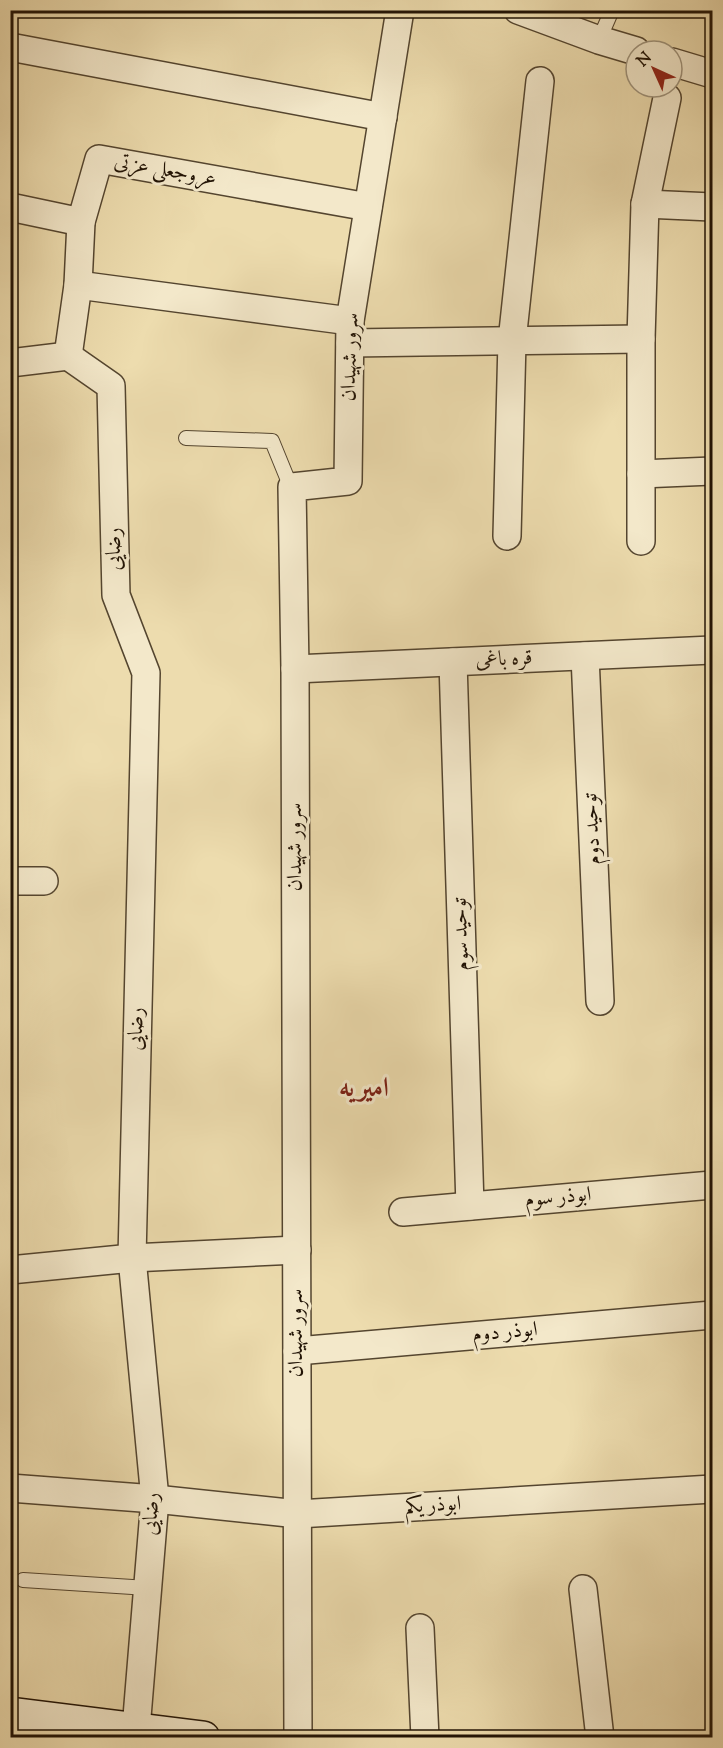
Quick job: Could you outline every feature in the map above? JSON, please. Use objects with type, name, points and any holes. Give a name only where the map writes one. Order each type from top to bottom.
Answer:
[{"type":"main road","points":[[10,1714],[203,1737]]},
{"type":"street","name":"سرور شهیدان","points":[[298,1737],[296,669],[292,487],[348,481],[350,332],[400,10]]},
{"type":"street","points":[[518,10],[624,47]]},
{"type":"street","points":[[10,46],[382,117]]},
{"type":"street","points":[[684,66],[712,74]]},
{"type":"street","points":[[507,536],[512,341],[540,81]]},
{"type":"street","points":[[640,541],[641,339],[645,204],[667,99]]},
{"type":"street","name":"عروجعلی عزتی","points":[[81,222],[99,159],[368,207]]},
{"type":"street","points":[[645,204],[712,207]]},
{"type":"street","points":[[10,207],[81,222],[78,285],[68,356],[10,363]]},
{"type":"street","points":[[78,285],[350,332],[512,341],[641,339]]},
{"type":"street","name":"رضایی","points":[[68,356],[111,386],[116,595],[146,673],[132,1258],[155,1499],[136,1729]]},
{"type":"street","points":[[641,474],[712,471]]},
{"type":"street","name":"قره باغی","points":[[296,669],[712,650]]},
{"type":"street","name":"توحید دوم","points":[[585,656],[600,1002]]},
{"type":"street","name":"توحید سوم","points":[[453,662],[470,1206]]},
{"type":"street","points":[[10,881],[44,881]]},
{"type":"street","name":"ابوذر سوم","points":[[403,1212],[712,1185]]},
{"type":"street","points":[[10,1270],[132,1258],[297,1250]]},
{"type":"street","name":"ابوذر دوم","points":[[297,1352],[712,1315]]},
{"type":"street","name":"ابوذر یکم","points":[[10,1488],[155,1499],[297,1514],[712,1489]]},
{"type":"street","points":[[583,1589],[600,1737]]},
{"type":"street","points":[[420,1628],[425,1737]]},
{"type":"lane","points":[[599,40],[612,10]]},
{"type":"lane","points":[[186,438],[272,441],[292,490]]},
{"type":"lane","points":[[23,1580],[148,1588]]},
{"type":"district","name":"امیریه","points":[[364,1089]]}]
